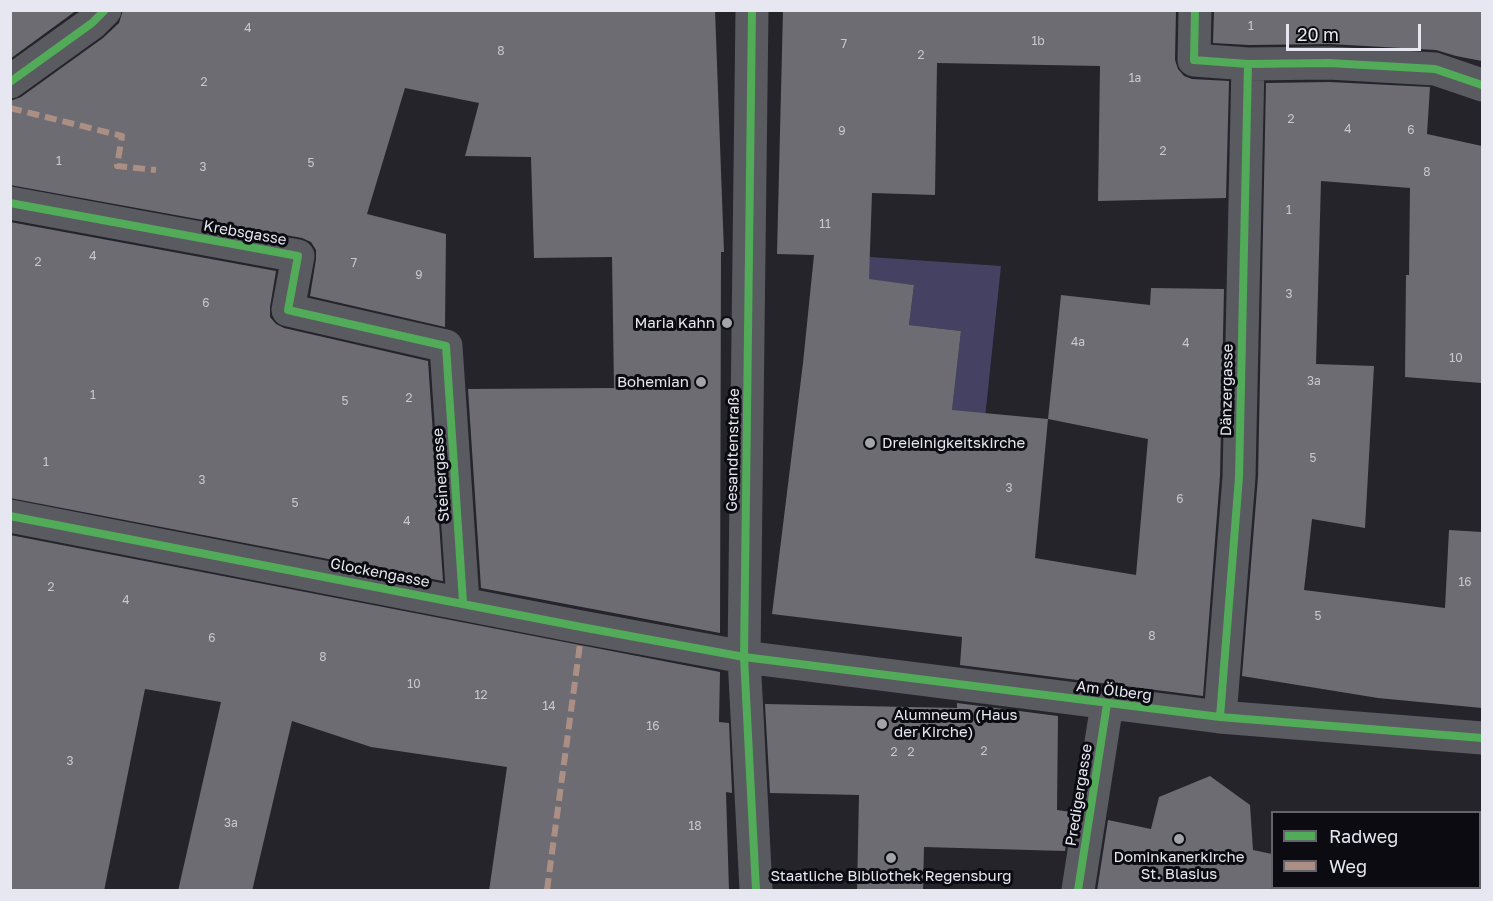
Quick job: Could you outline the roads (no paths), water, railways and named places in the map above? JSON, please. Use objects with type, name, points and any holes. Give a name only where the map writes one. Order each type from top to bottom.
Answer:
[{"type":"street","points":[[10,82],[92,23],[105,10]]},
{"type":"street","name":"Gesandtenstraße","points":[[752,10],[744,657],[756,891]]},
{"type":"street","points":[[1195,10],[1194,60],[1248,64],[1329,63],[1435,69],[1482,85]]},
{"type":"street","name":"Dänzergasse","points":[[1220,717],[1239,477],[1248,64]]},
{"type":"street","name":"Krebsgasse","points":[[10,203],[298,256],[288,310],[446,346]]},
{"type":"street","name":"Steinergasse","points":[[446,346],[463,602]]},
{"type":"street","name":"Glockengasse","points":[[10,516],[744,657]]},
{"type":"street","name":"Am Ölberg","points":[[744,657],[1220,717],[1482,738]]},
{"type":"street","name":"Predigergasse","points":[[1078,891],[1107,704]]},
{"type":"place","name":"Maria Kahn","points":[[727,323]]},
{"type":"place","name":"Bohemian","points":[[701,382]]},
{"type":"place","name":"Dreieinigkeitskirche","points":[[870,443]]},
{"type":"place","name":"Alumneum (Haus der Kirche)","points":[[882,724]]},
{"type":"place","name":"Dominkanerkirche St. Blasius","points":[[1179,839]]},
{"type":"place","name":"Staatliche Bibliothek Regensburg","points":[[891,858]]}]
